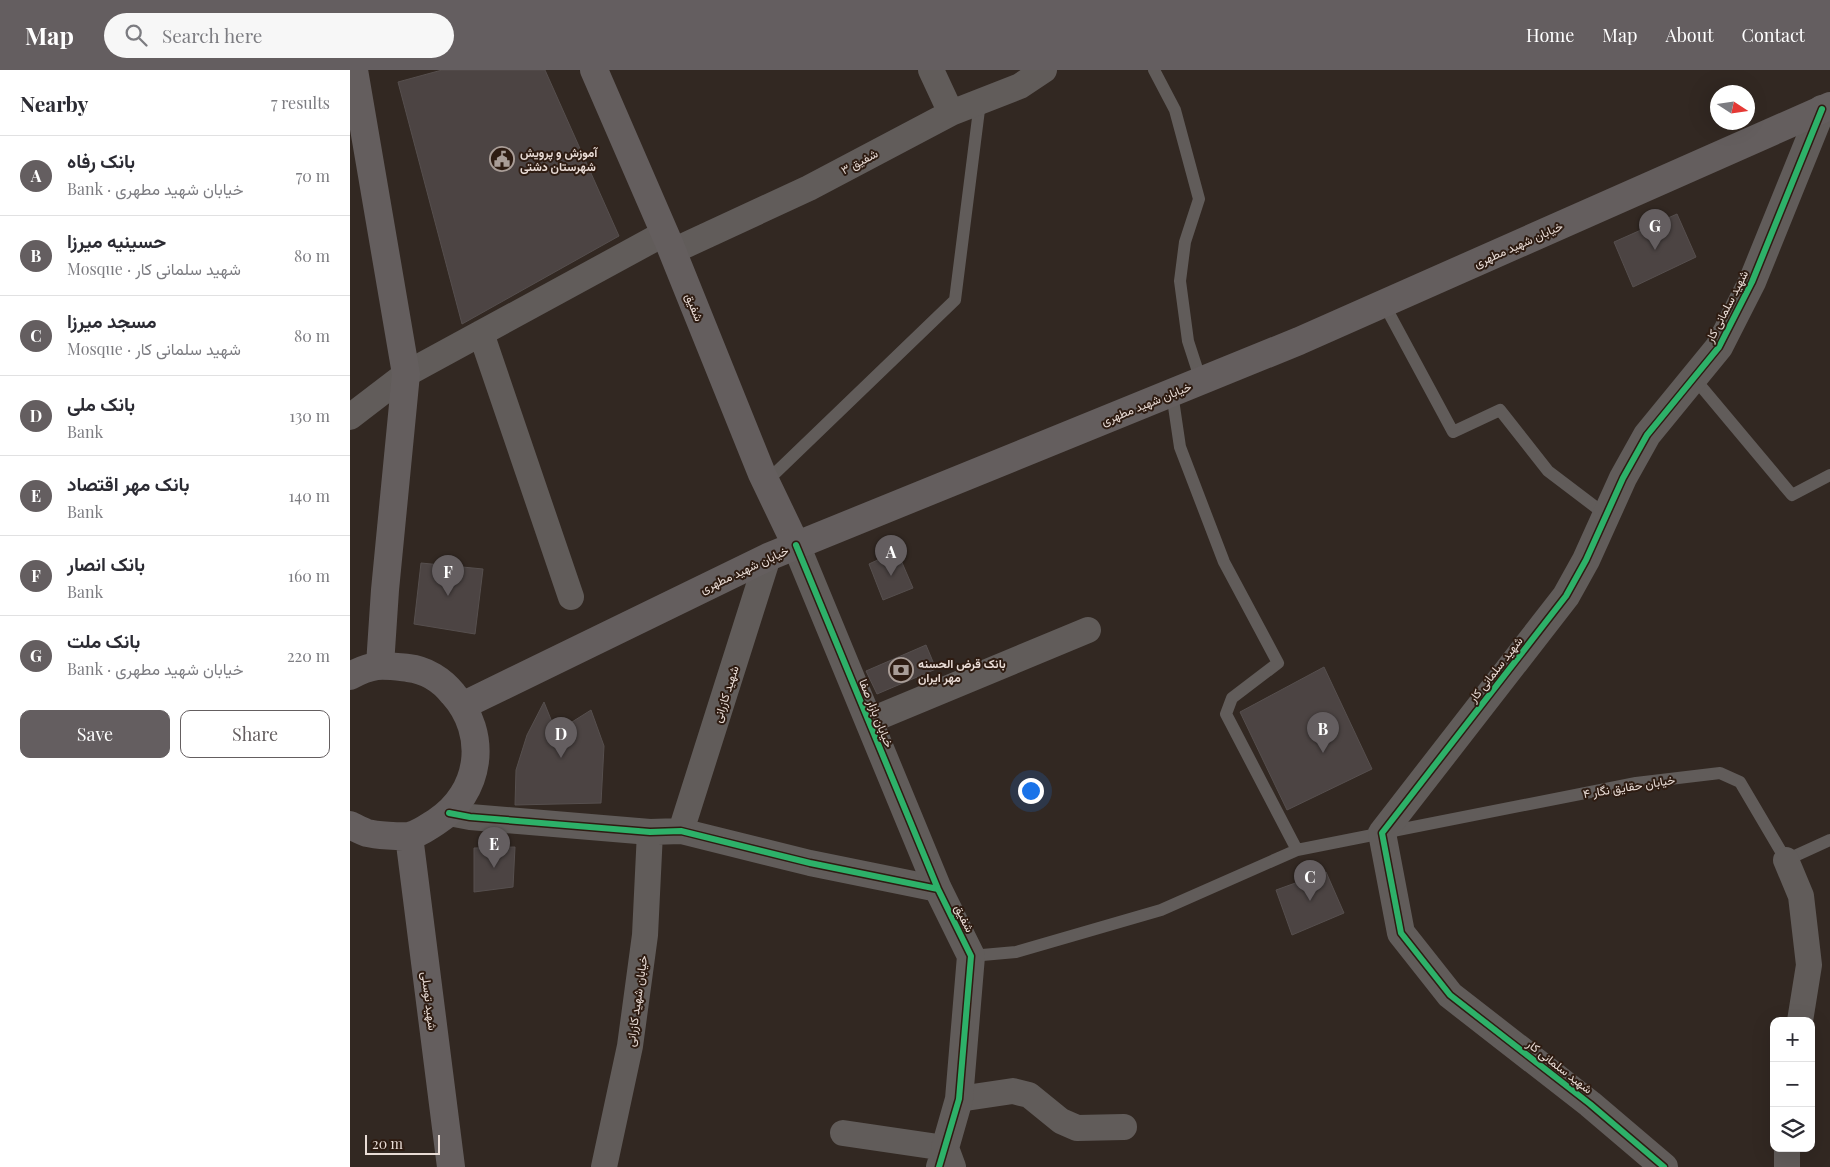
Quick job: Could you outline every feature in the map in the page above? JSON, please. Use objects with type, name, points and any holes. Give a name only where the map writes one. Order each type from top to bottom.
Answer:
[{"type":"main road","points":[[354,70],[406,374],[385,590],[380,664]]},
{"type":"main road","name":"شفیق","points":[[594,70],[669,242],[766,482],[796,545]]},
{"type":"main road","name":"خیابان شهید مطهری","points":[[464,705],[768,557],[1299,341],[1826,108]]},
{"type":"main road","points":[[350,676],[363,669],[380,664],[419,669],[444,684],[464,705],[475,732],[476,762],[467,790],[449,813],[425,829],[409,836],[369,834],[350,825]]},
{"type":"main road","name":"شهید توسلی","points":[[409,836],[451,1167]]},
{"type":"street","points":[[931,70],[951,113]]},
{"type":"street","name":"شفیق ۳","points":[[350,417],[406,374],[481,333],[669,242],[809,188],[951,113],[1020,86],[1044,70]]},
{"type":"street","name":"شهید سلمانی کار","points":[[1664,1167],[1590,1104],[1450,995],[1401,933],[1382,833],[1566,596],[1586,560],[1623,478],[1647,434],[1719,347],[1752,282],[1826,108]]},
{"type":"street","points":[[481,333],[571,597]]},
{"type":"street","name":"خیابان بازار صفا","points":[[796,545],[938,890]]},
{"type":"street","name":"شهید کازرانی","points":[[681,832],[768,557]]},
{"type":"street","points":[[869,722],[1088,630]]},
{"type":"street","points":[[449,813],[478,818],[650,832],[681,832],[810,864],[938,890]]},
{"type":"street","name":"خیابان شهید کازرانی","points":[[604,1167],[630,1046],[643,954],[650,832]]},
{"type":"street","points":[[1786,860],[1800,896],[1809,965],[1801,1017]]},
{"type":"street","name":"شفیق","points":[[938,890],[971,956]]},
{"type":"street","points":[[843,1133],[945,1161],[959,1099],[971,956]]},
{"type":"street","points":[[959,1099],[1013,1091],[1029,1095],[1061,1120],[1077,1128],[1124,1127]]},
{"type":"street","points":[[1787,1152],[1787,1167]]},
{"type":"lane","points":[[1154,70],[1175,110],[1198,199],[1185,242],[1180,281],[1188,341],[1201,381]]},
{"type":"lane","points":[[766,482],[955,300],[980,102]]},
{"type":"lane","points":[[1384,304],[1453,432],[1500,410],[1548,471],[1606,515]]},
{"type":"lane","points":[[1694,378],[1792,495],[1830,475]]},
{"type":"lane","points":[[1172,393],[1180,447],[1221,553],[1278,663],[1232,698],[1226,714],[1297,850]]},
{"type":"lane","name":"خیابان حقایق نگار ۴","points":[[971,956],[1016,952],[1161,910],[1297,850],[1636,783],[1720,773],[1740,782],[1786,860]]},
{"type":"lane","points":[[1786,860],[1830,840]]},
{"type":"building","name":"آموزش و پرویش شهرستان دشتی","points":[[442,70],[545,70],[619,236],[462,324],[398,82]]},
{"type":"building","points":[[1677,214],[1696,257],[1633,287],[1614,242]]},
{"type":"building","points":[[897,551],[913,588],[883,600],[869,564]]},
{"type":"building","points":[[421,563],[483,569],[475,634],[414,624]]},
{"type":"building","name":"بانک قرض الحسنه مهر ایران","points":[[926,645],[936,669],[877,694],[866,671]]},
{"type":"building","points":[[1324,667],[1372,769],[1287,810],[1240,712]]},
{"type":"building","points":[[544,702],[556,732],[591,710],[604,746],[601,803],[515,805],[516,770],[527,735]]},
{"type":"building","points":[[515,847],[513,887],[474,892],[474,848]]},
{"type":"building","points":[[1326,872],[1344,913],[1292,935],[1276,890]]},
{"type":"cycle path","points":[[1664,1167],[1590,1104],[1450,995],[1401,933],[1382,833],[1566,596],[1586,560],[1623,478],[1647,435],[1719,347],[1752,282],[1822,109]]},
{"type":"cycle path","points":[[796,545],[938,889],[971,956],[959,1099],[939,1167]]},
{"type":"cycle path","points":[[449,813],[470,817],[650,832],[681,831],[810,863],[938,889]]},
{"type":"place","name":"آموزش و پرویش شهرستان دشتی","points":[[502,159]]},
{"type":"place","name":"بانک ملت","points":[[1655,250]]},
{"type":"place","name":"بانک رفاه","points":[[891,576]]},
{"type":"place","name":"بانک انصار","points":[[448,596]]},
{"type":"place","name":"بانک قرض الحسنه مهر ایران","points":[[901,670]]},
{"type":"place","name":"حسینیه میرزا","points":[[1323,753]]},
{"type":"place","name":"بانک ملی","points":[[561,758]]},
{"type":"place","name":"بانک مهر اقتصاد","points":[[494,868]]},
{"type":"place","name":"مسجد میرزا","points":[[1310,901]]}]
